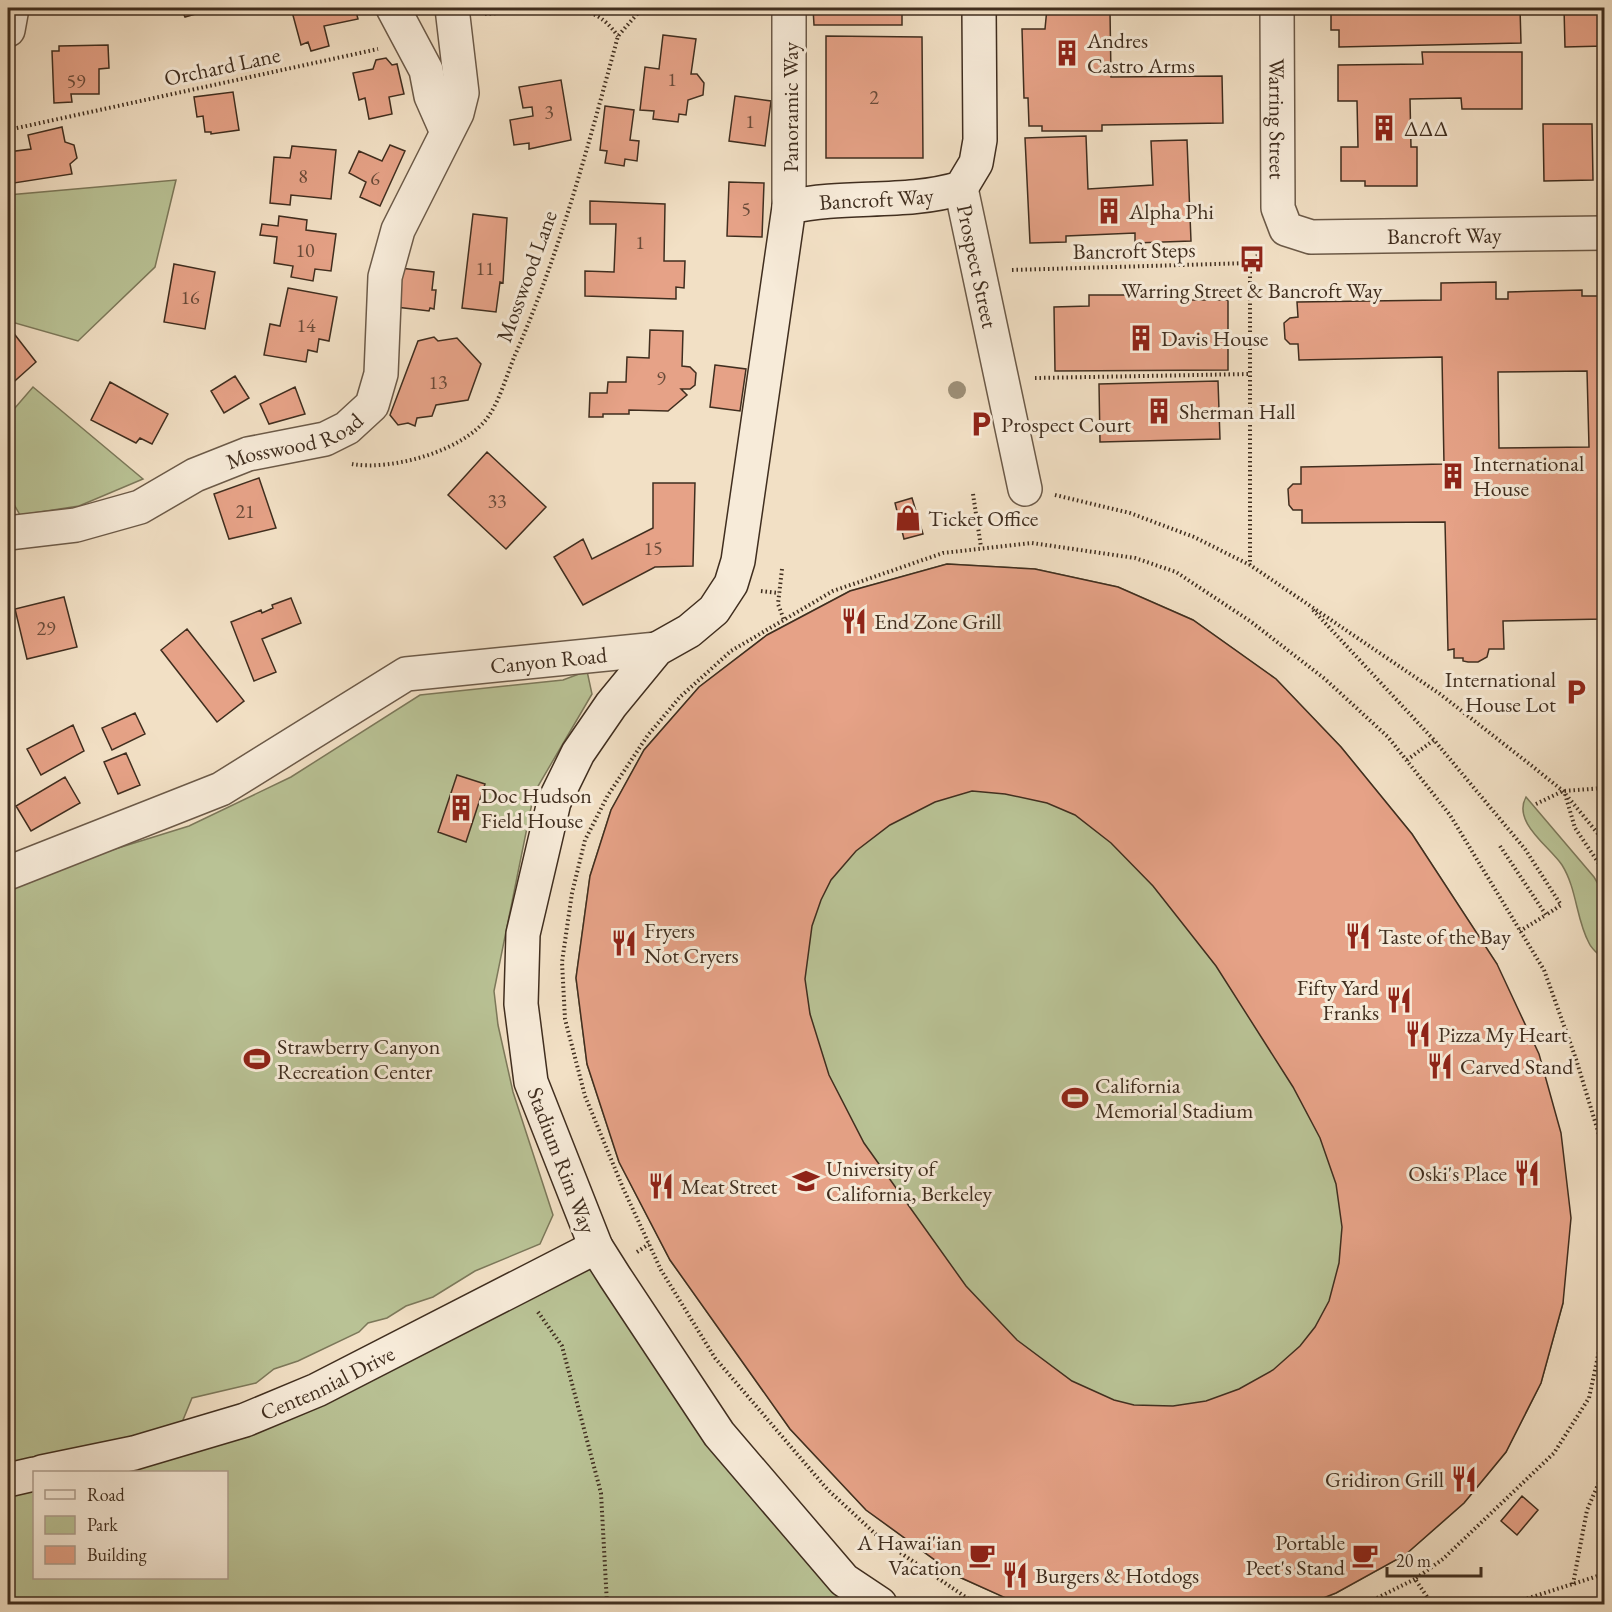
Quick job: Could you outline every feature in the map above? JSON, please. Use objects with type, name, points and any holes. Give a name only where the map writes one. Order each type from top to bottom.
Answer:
[{"type":"street","points":[[8,30],[12,8]]},
{"type":"street","points":[[393,8],[426,70],[431,96],[447,130]]},
{"type":"street","name":"Panoramic Way","points":[[789,8],[789,207]]},
{"type":"street","name":"Prospect Street","points":[[979,8],[980,140],[976,163],[961,188],[1025,489]]},
{"type":"street","name":"Warring Street","points":[[1277,8],[1278,208],[1286,229]]},
{"type":"street","points":[[447,130],[457,112],[462,93],[465,11]]},
{"type":"street","name":"Mosswood Road","points":[[8,533],[76,525],[140,507],[195,474],[248,454],[325,439],[347,428],[372,405],[381,374],[385,277],[398,230],[447,130]]},
{"type":"street","name":"Bancroft Way","points":[[789,207],[816,201],[932,197],[961,188]]},
{"type":"street","name":"Canyon Road","points":[[8,873],[222,789],[406,674],[657,649],[689,631],[714,610],[731,584],[738,561],[789,207]]},
{"type":"street","name":"Bancroft Way","points":[[1286,229],[1311,237],[1605,233]]},
{"type":"street","name":"Stadium Rim Way","points":[[657,649],[604,715],[578,753],[554,801],[523,934],[521,1004],[531,1082],[596,1247],[719,1434],[844,1580],[880,1605]]},
{"type":"street","name":"Centennial Drive","points":[[52,1471],[134,1454],[245,1420],[317,1390],[596,1247]]},
{"type":"street","points":[[8,1480],[33,1474]]},
{"type":"path","points":[[465,11],[560,8]]},
{"type":"path","points":[[568,8],[593,12],[607,22],[618,36],[638,13],[696,8]]},
{"type":"path","name":"Mosswood Lane","points":[[390,463],[417,457],[463,441],[488,417],[542,294],[618,36]]},
{"type":"path","name":"Orchard Lane","points":[[8,130],[384,48]]},
{"type":"path","points":[[1250,263],[1250,565]]},
{"type":"path","name":"Bancroft Steps","points":[[1027,268],[1241,264]]},
{"type":"path","points":[[1057,376],[1250,374]]},
{"type":"path","points":[[1025,489],[1130,513],[1194,537],[1250,565],[1440,694],[1563,791],[1605,841]]},
{"type":"path","points":[[973,494],[981,547]]},
{"type":"path","points":[[976,1605],[884,1541],[827,1489],[715,1358],[661,1270],[649,1244],[585,1096],[565,1019],[562,962],[572,893],[585,840],[608,795],[648,735],[680,697],[731,651],[833,591],[944,553],[1032,543],[1093,550],[1135,558],[1176,572],[1250,621],[1308,665],[1388,737],[1450,815],[1544,970],[1605,1151]]},
{"type":"path","points":[[782,569],[778,604],[784,620]]},
{"type":"path","points":[[1308,605],[1434,740],[1525,849],[1560,905],[1520,931]]},
{"type":"path","points":[[1406,760],[1434,740]]},
{"type":"path","points":[[1536,804],[1563,791],[1605,788]]},
{"type":"path","points":[[1563,791],[1575,828],[1605,871]]},
{"type":"path","points":[[1500,846],[1545,915]]},
{"type":"path","points":[[1598,1131],[1605,1129]]},
{"type":"path","points":[[632,1256],[649,1244]]},
{"type":"path","points":[[519,1287],[562,1346],[601,1493],[607,1605]]},
{"type":"path","points":[[1365,1605],[1415,1579],[1443,1559],[1554,1453],[1589,1398],[1605,1328]]},
{"type":"path","points":[[1573,1584],[1587,1510],[1605,1471]]},
{"type":"path","points":[[1510,1605],[1604,1574],[1605,1536]]},
{"type":"path","points":[[1415,1579],[1432,1605]]},
{"type":"green space","points":[[176,180],[155,267],[78,341],[8,321],[8,195]]},
{"type":"green space","points":[[33,387],[143,479],[79,506],[20,515],[8,494],[8,416]]},
{"type":"green space","name":"California Memorial Stadium","points":[[947,564],[1035,569],[1118,587],[1193,620],[1276,679],[1341,747],[1412,834],[1497,964],[1563,1303],[1541,1383],[1506,1452],[1464,1503],[1405,1555],[1336,1593],[1308,1604],[1019,1604],[957,1576],[866,1510],[790,1429],[670,1260],[619,1162],[587,1064],[576,978],[590,876],[611,810],[644,750],[699,687],[767,635],[850,591]]},
{"type":"green space","name":"Strawberry Canyon Recreation Center","points":[[587,671],[592,694],[534,793],[494,991],[498,1025],[513,1092],[553,1215],[540,1244],[475,1271],[433,1297],[406,1306],[387,1318],[368,1323],[359,1332],[298,1361],[274,1369],[256,1383],[192,1398],[174,1442],[596,1247],[719,1434],[880,1604],[8,1604],[8,889],[31,875],[189,826],[291,777],[420,695],[563,680]]},
{"type":"green space","points":[[1526,797],[1594,877],[1604,894],[1604,960],[1592,948],[1585,934],[1571,884],[1562,865],[1534,833],[1524,816],[1523,806]]},
{"type":"building","points":[[181,8],[216,8],[185,17]]},
{"type":"building","points":[[291,8],[355,8],[358,19],[324,26],[329,46],[311,51],[308,42],[301,45]]},
{"type":"building","points":[[813,8],[902,8],[902,25],[814,25]]},
{"type":"building","name":"Andres Castro Arms","points":[[1047,8],[1074,8],[1074,12],[1110,11],[1111,77],[1222,76],[1223,123],[1102,125],[1102,131],[1042,131],[1042,126],[1029,126],[1028,98],[1024,98],[1022,29],[1045,29]]},
{"type":"building","points":[[1331,8],[1520,8],[1521,43],[1339,47],[1339,30],[1331,30]]},
{"type":"building","points":[[1564,8],[1604,8],[1604,46],[1565,47]]},
{"type":"building","points":[[663,35],[696,39],[691,74],[697,74],[704,83],[703,95],[688,100],[686,115],[679,114],[678,122],[653,119],[654,111],[640,110],[645,67],[659,69]]},
{"type":"building","points":[[826,36],[922,37],[923,158],[826,158]]},
{"type":"building","points":[[108,45],[109,68],[99,69],[99,94],[71,94],[72,102],[54,103],[52,51],[59,51],[59,46]]},
{"type":"building","name":"ΔΔΔ","points":[[1422,52],[1522,52],[1522,109],[1462,109],[1461,98],[1410,99],[1411,147],[1417,147],[1417,186],[1365,186],[1365,181],[1341,181],[1341,147],[1358,147],[1357,101],[1338,101],[1338,65],[1423,64]]},
{"type":"building","points":[[386,58],[392,65],[397,64],[404,94],[389,97],[392,114],[369,119],[365,98],[359,100],[353,73],[373,69],[376,60]]},
{"type":"building","points":[[561,80],[571,140],[529,149],[529,143],[514,145],[510,120],[533,116],[532,107],[523,108],[519,87]]},
{"type":"building","points":[[233,92],[239,130],[211,134],[211,132],[205,132],[203,116],[197,117],[194,97]]},
{"type":"building","points":[[735,96],[771,101],[765,146],[729,141]]},
{"type":"building","points":[[605,106],[634,110],[630,140],[639,141],[637,161],[625,159],[624,166],[605,163],[607,151],[600,150]]},
{"type":"building","points":[[1543,124],[1592,124],[1593,180],[1544,181]]},
{"type":"building","points":[[62,127],[65,142],[74,145],[77,158],[70,164],[72,174],[14,183],[8,152],[31,149],[28,135]]},
{"type":"building","name":"Alpha Phi","points":[[1086,136],[1088,189],[1153,185],[1151,141],[1187,140],[1191,241],[1135,243],[1135,233],[1066,236],[1066,242],[1030,243],[1025,138]]},
{"type":"building","points":[[390,145],[405,151],[380,206],[360,197],[366,182],[349,173],[359,151],[382,161]]},
{"type":"building","points":[[292,146],[336,150],[331,199],[291,195],[290,205],[270,203],[274,157],[290,158]]},
{"type":"building","points":[[729,182],[764,183],[762,237],[727,236]]},
{"type":"building","points":[[590,201],[665,204],[664,261],[685,261],[684,288],[676,287],[676,299],[585,296],[585,271],[614,272],[616,224],[590,224]]},
{"type":"building","points":[[473,214],[507,218],[503,283],[500,282],[496,312],[462,308]]},
{"type":"building","points":[[279,216],[307,220],[306,230],[336,234],[331,271],[315,269],[313,281],[291,277],[293,266],[274,263],[277,237],[260,235],[262,224],[278,226]]},
{"type":"building","points":[[174,264],[215,272],[205,329],[164,322]]},
{"type":"building","points":[[400,268],[434,272],[432,290],[436,290],[434,309],[430,308],[429,311],[396,307]]},
{"type":"building","name":"International House","points":[[1496,282],[1496,299],[1508,299],[1508,292],[1582,290],[1582,296],[1604,296],[1604,619],[1503,621],[1504,649],[1489,649],[1487,657],[1478,662],[1454,658],[1454,649],[1448,650],[1445,522],[1302,523],[1302,510],[1293,510],[1289,505],[1288,489],[1293,484],[1301,484],[1301,467],[1444,464],[1442,357],[1299,360],[1298,344],[1290,344],[1285,339],[1284,323],[1290,318],[1298,317],[1297,302],[1441,300],[1441,283]],"holes":[[[1587,371],[1589,447],[1499,448],[1498,372]]]},
{"type":"building","points":[[288,288],[337,297],[329,341],[319,339],[317,352],[308,350],[306,362],[264,355],[270,324],[280,326]]},
{"type":"building","name":"Davis House","points":[[1089,295],[1187,295],[1187,300],[1228,300],[1228,370],[1055,371],[1054,307],[1089,306]]},
{"type":"building","points":[[650,330],[683,331],[682,366],[690,367],[696,373],[695,385],[690,389],[681,389],[687,395],[668,411],[629,410],[629,414],[603,414],[603,417],[589,417],[590,393],[607,393],[608,382],[626,382],[627,357],[649,358]]},
{"type":"building","points":[[12,331],[36,362],[8,387],[8,334]]},
{"type":"building","points":[[434,337],[438,341],[457,338],[481,364],[468,400],[436,405],[432,416],[417,418],[415,426],[408,423],[398,425],[390,415],[418,341]]},
{"type":"building","points":[[715,365],[746,369],[740,411],[710,407]]},
{"type":"building","points":[[235,376],[249,398],[224,413],[211,391]]},
{"type":"building","name":"Sherman Hall","points":[[1218,381],[1220,439],[1100,442],[1099,384]]},
{"type":"building","points":[[110,382],[168,414],[152,444],[140,438],[136,443],[91,420]]},
{"type":"building","points":[[295,387],[305,414],[269,424],[260,404]]},
{"type":"building","points":[[487,452],[546,507],[506,549],[448,495]]},
{"type":"building","points":[[259,478],[276,528],[229,539],[214,494]]},
{"type":"building","points":[[653,483],[695,483],[693,566],[655,567],[583,605],[554,557],[583,539],[592,559],[653,528]]},
{"type":"building","name":"Ticket Office","points":[[912,498],[923,534],[904,539],[895,503]]},
{"type":"building","name":"California Memorial Stadium","points":[[947,564],[1035,569],[1118,587],[1193,620],[1276,679],[1341,747],[1412,834],[1497,964],[1539,1054],[1561,1133],[1571,1218],[1563,1303],[1541,1383],[1506,1452],[1464,1503],[1405,1555],[1336,1593],[1308,1604],[1019,1604],[957,1576],[866,1510],[790,1429],[670,1260],[619,1162],[587,1064],[576,978],[590,876],[611,810],[644,750],[699,687],[767,635],[850,591]],"holes":[[[972,791],[1005,794],[1047,803],[1075,815],[1111,843],[1153,886],[1216,966],[1293,1087],[1320,1138],[1336,1184],[1342,1227],[1339,1263],[1329,1301],[1315,1327],[1300,1346],[1273,1370],[1239,1389],[1206,1401],[1173,1406],[1134,1405],[1114,1400],[1072,1381],[1017,1340],[966,1286],[864,1143],[829,1075],[810,1014],[805,979],[812,926],[831,880],[856,851],[890,825],[935,802]]]},
{"type":"building","points":[[64,597],[77,647],[27,659],[15,609]]},
{"type":"building","points":[[291,598],[301,623],[262,639],[276,672],[254,681],[231,622],[261,610],[262,613],[273,608],[272,605]]},
{"type":"building","points":[[187,629],[244,701],[217,722],[161,650]]},
{"type":"building","points":[[135,713],[145,734],[112,750],[102,728]]},
{"type":"building","points":[[73,725],[84,751],[41,775],[27,749]]},
{"type":"building","points":[[126,753],[140,785],[118,794],[104,762]]},
{"type":"building","name":"Doc Hudson Field House","points":[[457,775],[485,784],[466,842],[438,832]]},
{"type":"building","points":[[65,777],[80,803],[31,831],[16,806]]},
{"type":"building","points":[[1522,1496],[1538,1510],[1517,1535],[1501,1521]]},
{"type":"place","name":"Andres Castro Arms","points":[[1067,53]]},
{"type":"place","name":"ΔΔΔ","points":[[1384,128]]},
{"type":"place","name":"Alpha Phi","points":[[1109,211]]},
{"type":"place","name":"Warring Street & Bancroft Way","points":[[1252,259]]},
{"type":"place","name":"Davis House","points":[[1141,338]]},
{"type":"place","name":"Sherman Hall","points":[[1159,411]]},
{"type":"place","name":"Prospect Court","points":[[981,424]]},
{"type":"place","name":"International House","points":[[1453,476]]},
{"type":"place","name":"Ticket Office","points":[[908,518]]},
{"type":"place","name":"End Zone Grill","points":[[854,621]]},
{"type":"place","name":"International House Lot","points":[[1576,692]]},
{"type":"place","name":"Doc Hudson Field House","points":[[461,808]]},
{"type":"place","name":"Taste of the Bay","points":[[1358,936]]},
{"type":"place","name":"Fryers Not Cryers","points":[[624,943]]},
{"type":"place","name":"Fifty Yard Franks","points":[[1399,1000]]},
{"type":"place","name":"Pizza My Heart","points":[[1418,1034]]},
{"type":"place","name":"Strawberry Canyon Recreation Center","points":[[257,1059]]},
{"type":"place","name":"Carved Stand","points":[[1440,1066]]},
{"type":"place","name":"California Memorial Stadium","points":[[1075,1098]]},
{"type":"place","name":"Oski's Place","points":[[1527,1173]]},
{"type":"place","name":"University of California, Berkeley","points":[[806,1181]]},
{"type":"place","name":"Meat Street","points":[[661,1186]]},
{"type":"place","name":"Gridiron Grill","points":[[1464,1479]]},
{"type":"place","name":"A Hawai'ian Vacation","points":[[982,1555]]},
{"type":"place","name":"Portable Peet's Stand","points":[[1365,1555]]},
{"type":"place","name":"Burgers & Hotdogs","points":[[1015,1575]]}]
